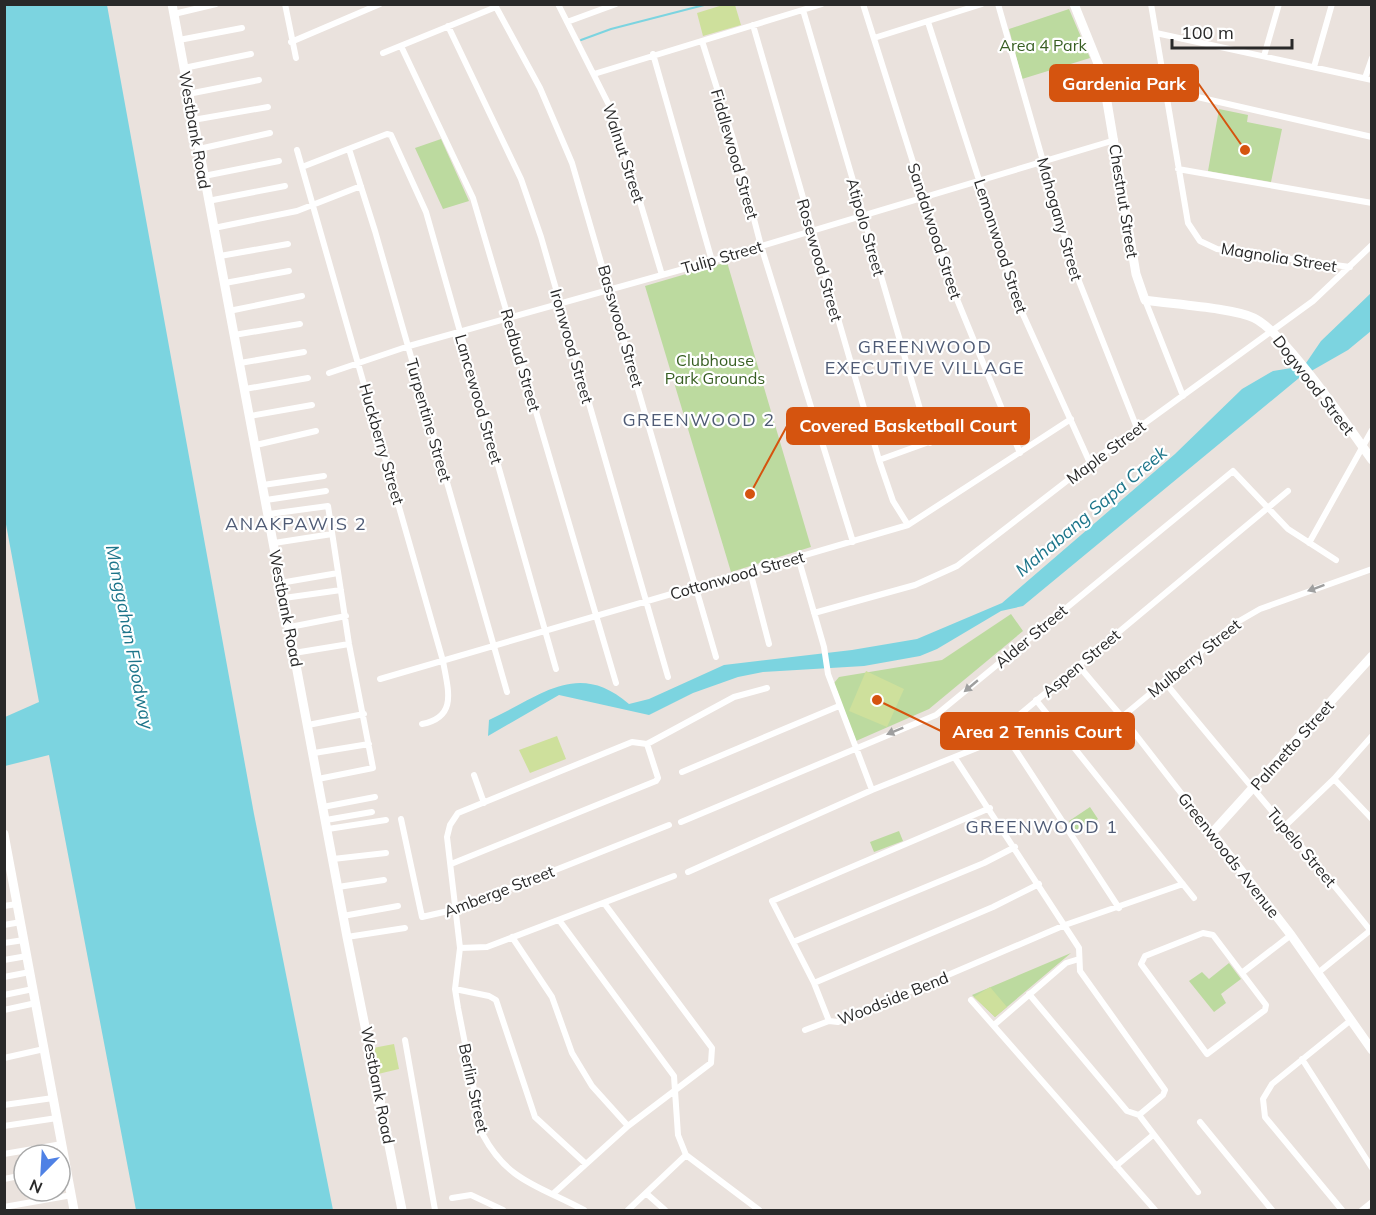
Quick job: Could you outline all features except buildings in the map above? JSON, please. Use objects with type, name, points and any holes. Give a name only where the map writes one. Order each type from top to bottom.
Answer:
[{"type":"street","points":[[173,9],[216,4]]},
{"type":"street","points":[[285,4],[296,58]]},
{"type":"street","points":[[291,42],[380,4]]},
{"type":"street","name":"Walnut Street","points":[[558,4],[614,115],[662,275]]},
{"type":"street","points":[[567,22],[616,4]]},
{"type":"street","points":[[594,74],[653,54],[822,4]]},
{"type":"street","name":"Sandalwood Street","points":[[863,4],[954,292],[1020,453]]},
{"type":"street","points":[[874,38],[982,4]]},
{"type":"street","name":"Mahogany Street","points":[[998,4],[1073,266],[1137,428]]},
{"type":"street","name":"Chestnut Street","points":[[1074,4],[1099,66],[1114,140],[1136,274],[1184,396]]},
{"type":"street","name":"Magnolia Street","points":[[1151,4],[1188,223],[1200,241],[1217,249],[1350,267]]},
{"type":"street","points":[[1264,56],[1279,4]]},
{"type":"street","points":[[1314,67],[1332,4]]},
{"type":"street","name":"Basswood Street","points":[[448,26],[496,7],[540,88],[572,163],[611,290],[716,657]]},
{"type":"street","name":"Westbank Road","points":[[173,9],[208,201],[218,227],[229,311],[347,937],[402,1210]]},
{"type":"street","name":"Atipolo Street","points":[[803,10],[930,443]]},
{"type":"street","name":"Lemonwood Street","points":[[928,22],[1021,310],[1090,463]]},
{"type":"street","name":"Rosewood Street","points":[[753,25],[879,460],[893,501],[908,525]]},
{"type":"street","points":[[383,53],[448,26]]},
{"type":"street","name":"Ironwood Street","points":[[448,26],[521,179],[560,304],[668,677]]},
{"type":"street","points":[[178,40],[242,28]]},
{"type":"street","points":[[1156,33],[1368,79],[1371,58]]},
{"type":"street","name":"Fiddlewood Street","points":[[702,41],[734,142],[761,246],[853,542]]},
{"type":"street","name":"Redbud Street","points":[[401,46],[473,198],[616,683]]},
{"type":"street","points":[[184,68],[251,54]]},
{"type":"street","points":[[653,54],[712,261]]},
{"type":"street","points":[[188,94],[259,80]]},
{"type":"street","points":[[1167,90],[1371,137]]},
{"type":"street","points":[[193,120],[268,107]]},
{"type":"street","points":[[199,149],[270,133]]},
{"type":"street","name":"Lancewood Street","points":[[349,149],[390,134],[426,212],[556,669]]},
{"type":"street","name":"Tulip Street","points":[[330,373],[358,361],[712,261],[1114,140]]},
{"type":"street","points":[[302,166],[349,149]]},
{"type":"street","name":"Turpentine Street","points":[[349,149],[409,346],[507,692]]},
{"type":"street","name":"Huckberry Street","points":[[297,150],[443,661],[448,687],[445,714],[438,721],[422,724]]},
{"type":"street","points":[[204,176],[279,161]]},
{"type":"street","points":[[1178,169],[1371,203]]},
{"type":"street","points":[[208,201],[285,186]]},
{"type":"street","points":[[218,227],[297,211],[361,186]]},
{"type":"street","points":[[220,255],[288,244]]},
{"type":"street","name":"Maple Street","points":[[814,613],[915,585],[957,566],[1137,428],[1313,301],[1371,245]]},
{"type":"street","points":[[225,283],[289,271]]},
{"type":"street","points":[[229,311],[302,296]]},
{"type":"street","name":"Dogwood Street","points":[[1145,300],[1239,314],[1254,318],[1271,330],[1308,375],[1371,460]]},
{"type":"street","points":[[234,335],[300,324]]},
{"type":"street","points":[[240,363],[304,352]]},
{"type":"street","points":[[245,389],[308,378]]},
{"type":"street","points":[[250,416],[312,405]]},
{"type":"street","points":[[879,460],[1004,416]]},
{"type":"street","name":"Cottonwood Street","points":[[380,679],[908,525],[1071,419]]},
{"type":"street","points":[[1309,543],[1371,430]]},
{"type":"street","points":[[256,445],[316,431]]},
{"type":"street","name":"Alder Street","points":[[681,822],[936,715],[1229,472],[1236,473],[1265,508],[1288,529],[1336,560]]},
{"type":"street","points":[[263,485],[324,476]]},
{"type":"street","points":[[266,500],[326,491]]},
{"type":"street","name":"Aspen Street","points":[[688,872],[872,790],[982,746],[1288,491]]},
{"type":"street","points":[[269,514],[326,505],[333,534],[349,644],[373,768],[318,779]]},
{"type":"street","points":[[274,543],[333,534]]},
{"type":"street","points":[[798,557],[824,647],[828,674],[854,748],[872,790]]},
{"type":"street","name":"Mulberry Street","points":[[1122,717],[1234,624],[1260,609],[1371,569]]},
{"type":"street","points":[[750,571],[769,644]]},
{"type":"street","points":[[280,583],[338,573]]},
{"type":"street","points":[[284,598],[341,590]]},
{"type":"street","points":[[290,627],[346,616]]},
{"type":"street","points":[[294,653],[349,644]]},
{"type":"street","name":"Palmetto Street","points":[[1212,833],[1371,656]]},
{"type":"street","name":"Greenwoods Avenue","points":[[1078,665],[1122,717],[1291,935],[1319,972],[1371,1050]]},
{"type":"street","name":"Tupelo Street","points":[[1164,681],[1252,789],[1287,825],[1371,930]]},
{"type":"street","points":[[451,864],[656,781],[658,778],[647,744],[734,697],[767,688]]},
{"type":"street","points":[[1036,700],[1194,898]]},
{"type":"street","points":[[682,772],[839,706]]},
{"type":"street","points":[[308,724],[364,714]]},
{"type":"street","points":[[1002,729],[1119,908]]},
{"type":"street","points":[[1287,825],[1334,779],[1371,736]]},
{"type":"street","name":"Berlin Street","points":[[584,1210],[554,1193],[519,1179],[492,1153],[483,1135],[455,989],[460,948],[447,837],[450,825],[458,813],[632,742],[647,744]]},
{"type":"street","points":[[314,753],[369,744]]},
{"type":"street","points":[[955,758],[990,808],[1079,948],[1080,971],[1165,1090],[1163,1095],[1138,1115]]},
{"type":"street","points":[[474,775],[484,803]]},
{"type":"street","points":[[1334,779],[1369,816]]},
{"type":"street","points":[[323,807],[375,797]]},
{"type":"street","points":[[1369,816],[1371,807]]},
{"type":"street","name":"Woodside Bend","points":[[990,808],[772,901],[814,983],[829,1021],[836,1023],[860,1014],[1065,925],[1183,884]]},
{"type":"street","points":[[327,824],[372,813]]},
{"type":"street","name":"Amberge Street","points":[[401,819],[421,917],[457,909],[669,825]]},
{"type":"street","points":[[327,824],[386,820]]},
{"type":"street","points":[[4,834],[9,885],[21,922],[62,1143]]},
{"type":"street","points":[[793,942],[984,863],[1015,847]]},
{"type":"street","points":[[333,859],[386,853]]},
{"type":"street","points":[[460,948],[484,948],[674,876]]},
{"type":"street","points":[[338,887],[384,880]]},
{"type":"street","points":[[814,983],[993,907],[1039,884]]},
{"type":"street","points":[[554,1193],[628,1126],[711,1063],[713,1055],[712,1048],[604,903]]},
{"type":"street","points":[[4,906],[17,904]]},
{"type":"street","points":[[343,916],[398,906]]},
{"type":"street","points":[[559,920],[674,1076],[678,1135],[686,1155],[759,1210]]},
{"type":"street","points":[[4,925],[21,922]]},
{"type":"street","points":[[347,937],[405,928]]},
{"type":"street","points":[[1319,972],[1371,930]]},
{"type":"street","points":[[1208,933],[1243,972],[1264,1000],[1265,1010],[1207,1054],[1141,963],[1145,956],[1208,933]]},
{"type":"street","points":[[1243,972],[1291,935]]},
{"type":"street","points":[[512,937],[552,998],[572,1053],[592,1086],[628,1126]]},
{"type":"street","points":[[4,943],[24,940]]},
{"type":"street","points":[[4,960],[27,956]]},
{"type":"street","points":[[994,1024],[1066,963],[1079,959]]},
{"type":"street","points":[[4,977],[30,972]]},
{"type":"street","points":[[4,995],[33,989]]},
{"type":"street","points":[[455,989],[489,996],[496,1000],[535,1117],[586,1164]]},
{"type":"street","points":[[1029,994],[1127,1111],[1138,1115],[1198,1192]]},
{"type":"street","points":[[971,1000],[1155,1210]]},
{"type":"street","points":[[4,1010],[36,1004]]},
{"type":"street","points":[[1342,1210],[1265,1117],[1263,1099],[1272,1084],[1351,1020]]},
{"type":"street","points":[[805,1030],[829,1021]]},
{"type":"street","points":[[405,1040],[435,1210]]},
{"type":"street","points":[[4,1058],[44,1048]]},
{"type":"street","points":[[1302,1059],[1371,1168]]},
{"type":"street","points":[[4,1105],[54,1098]]},
{"type":"street","points":[[4,1126],[57,1118]]},
{"type":"street","points":[[1200,1122],[1272,1210]]},
{"type":"street","points":[[1116,1166],[1153,1136]]},
{"type":"street","points":[[628,1210],[686,1155]]},
{"type":"street","points":[[647,1194],[665,1210]]},
{"type":"street","points":[[72,1195],[74,1210]]},
{"type":"street","points":[[452,1198],[471,1195],[503,1210]]},
{"type":"street","points":[[1362,1210],[1371,1202]]},
{"type":"street","points":[[4,1208],[30,1203]]},
{"type":"green space","points":[[726,4],[735,5],[741,25],[703,36],[697,13]]},
{"type":"green space","name":"Area 4 Park","points":[[1069,9],[1090,58],[1022,79],[1009,29]]},
{"type":"green space","points":[[1219,109],[1248,115],[1247,122],[1282,129],[1271,182],[1208,171]]},
{"type":"green space","points":[[441,139],[469,201],[443,209],[415,148]]},
{"type":"green space","name":"Clubhouse Park Grounds","points":[[727,262],[811,547],[731,572],[645,286]]},
{"type":"green space","points":[[1011,614],[1023,631],[929,709],[856,741],[834,683],[839,677],[942,660]]},
{"type":"green space","points":[[866,671],[904,689],[887,727],[849,711]]},
{"type":"green space","points":[[557,736],[566,759],[530,773],[519,750]]},
{"type":"green space","points":[[1090,807],[1098,819],[1076,833],[1069,821]]},
{"type":"green space","points":[[899,831],[903,841],[874,852],[870,842]]},
{"type":"green space","points":[[1071,953],[995,1017],[972,995]]},
{"type":"green space","points":[[1229,963],[1241,979],[1221,994],[1226,1003],[1214,1012],[1189,981],[1202,972],[1209,979]]},
{"type":"green space","points":[[990,987],[1007,1007],[995,1017],[974,997]]},
{"type":"green space","points":[[394,1044],[399,1069],[378,1074],[373,1048]]},
{"type":"water","name":"Manggahan Floodway","points":[[5,4],[107,5],[254,814],[333,1210],[136,1210],[49,755],[5,766],[5,717],[39,702],[5,519]]},
{"type":"water","points":[[1371,293],[1371,331],[1348,350],[1299,378],[1023,606],[1001,611],[937,649],[920,656],[864,666],[763,672],[738,677],[693,693],[649,715],[559,695],[488,736],[489,720],[559,686],[575,683],[592,684],[610,691],[629,704],[649,699],[724,665],[852,650],[917,639],[1002,603],[1175,454],[1242,389],[1273,371],[1304,366],[1321,341]]},
{"type":"waterway","points":[[581,40],[611,29],[708,4]]},
{"type":"place","name":"Gardenia Park","points":[[1245,150]]},
{"type":"place","name":"Covered Basketball Court","points":[[750,494]]},
{"type":"place","name":"Area 2 Tennis Court","points":[[877,700]]},
{"type":"district","name":"GREENWOOD EXECUTIVE VILLAGE","points":[[925,356]]},
{"type":"district","name":"GREENWOOD 2","points":[[699,419]]},
{"type":"district","name":"ANAKPAWIS 2","points":[[296,523]]},
{"type":"district","name":"GREENWOOD 1","points":[[1042,826]]},
{"type":"water label","name":"Mahabang Sapa Creek","points":[[1091,511]]}]
